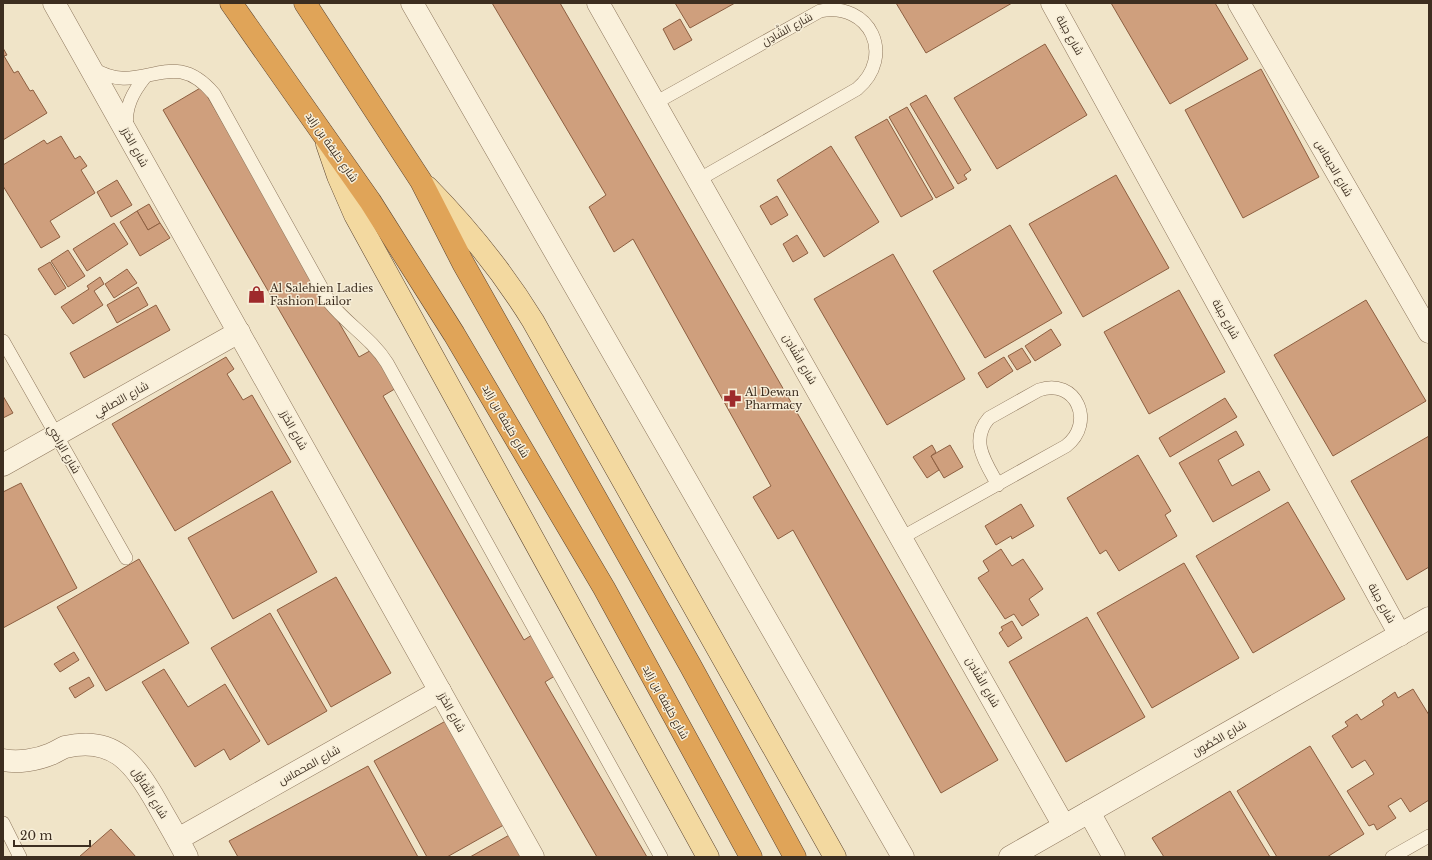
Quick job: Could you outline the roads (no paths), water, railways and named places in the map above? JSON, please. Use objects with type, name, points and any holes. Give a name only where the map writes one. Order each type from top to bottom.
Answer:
[{"type":"highway","name":"شارع خليفة بن زايد","points":[[231,3],[370,201],[454,334],[604,588],[751,857]]},
{"type":"highway","points":[[305,3],[421,181],[463,263],[687,658],[796,857]]},
{"type":"main road","points":[[324,135],[338,176],[355,215],[708,857]]},
{"type":"main road","points":[[421,181],[486,252],[511,286],[533,321],[835,856]]},
{"type":"street","name":"شارع الخَرَز","points":[[54,3],[533,857]]},
{"type":"street","points":[[412,3],[903,857]]},
{"type":"street","name":"شارع الشَّادِن","points":[[598,3],[1064,826]]},
{"type":"street","name":"شارع جبلة","points":[[1052,3],[1400,635]]},
{"type":"street","name":"شارع الديماس","points":[[1239,3],[1429,332]]},
{"type":"street","name":"شارع التصافي","points":[[3,465],[239,332]]},
{"type":"street","name":"شارع الحُصُون","points":[[1010,857],[1429,618]]},
{"type":"street","name":"شارع المحماس","points":[[182,848],[440,691]]},
{"type":"street","name":"شارع التَّفَاؤُل","points":[[4,761],[34,759],[75,745],[89,744],[114,750],[124,757],[141,776],[182,848]]},
{"type":"street","points":[[1088,812],[1114,857]]},
{"type":"lane","name":"شارع الشَّادِن","points":[[655,103],[820,11],[832,8],[844,10],[855,15],[864,22],[872,32],[877,53],[875,63],[871,73],[861,85],[698,180]]},
{"type":"lane","points":[[89,66],[99,73],[122,79],[145,77],[156,72],[182,72],[195,76],[206,84],[222,106],[330,303],[345,320],[368,338],[387,363],[661,857]]},
{"type":"lane","points":[[128,134],[126,123],[129,103],[133,94],[145,77]]},
{"type":"lane","name":"شارع الراضي","points":[[3,341],[126,558]]},
{"type":"lane","points":[[901,538],[998,484],[1073,440],[1079,432],[1081,414],[1078,405],[1066,391],[1047,387],[1039,390],[989,418],[984,424],[979,440],[980,449],[998,484]]},
{"type":"lane","points":[[3,823],[20,857]]},
{"type":"lane","points":[[1392,857],[1429,836]]},
{"type":"place","name":"Al Salehien Ladies Fashion Lailor","points":[[257,294]]},
{"type":"place","name":"Al Dewan Pharmacy","points":[[732,398]]}]
